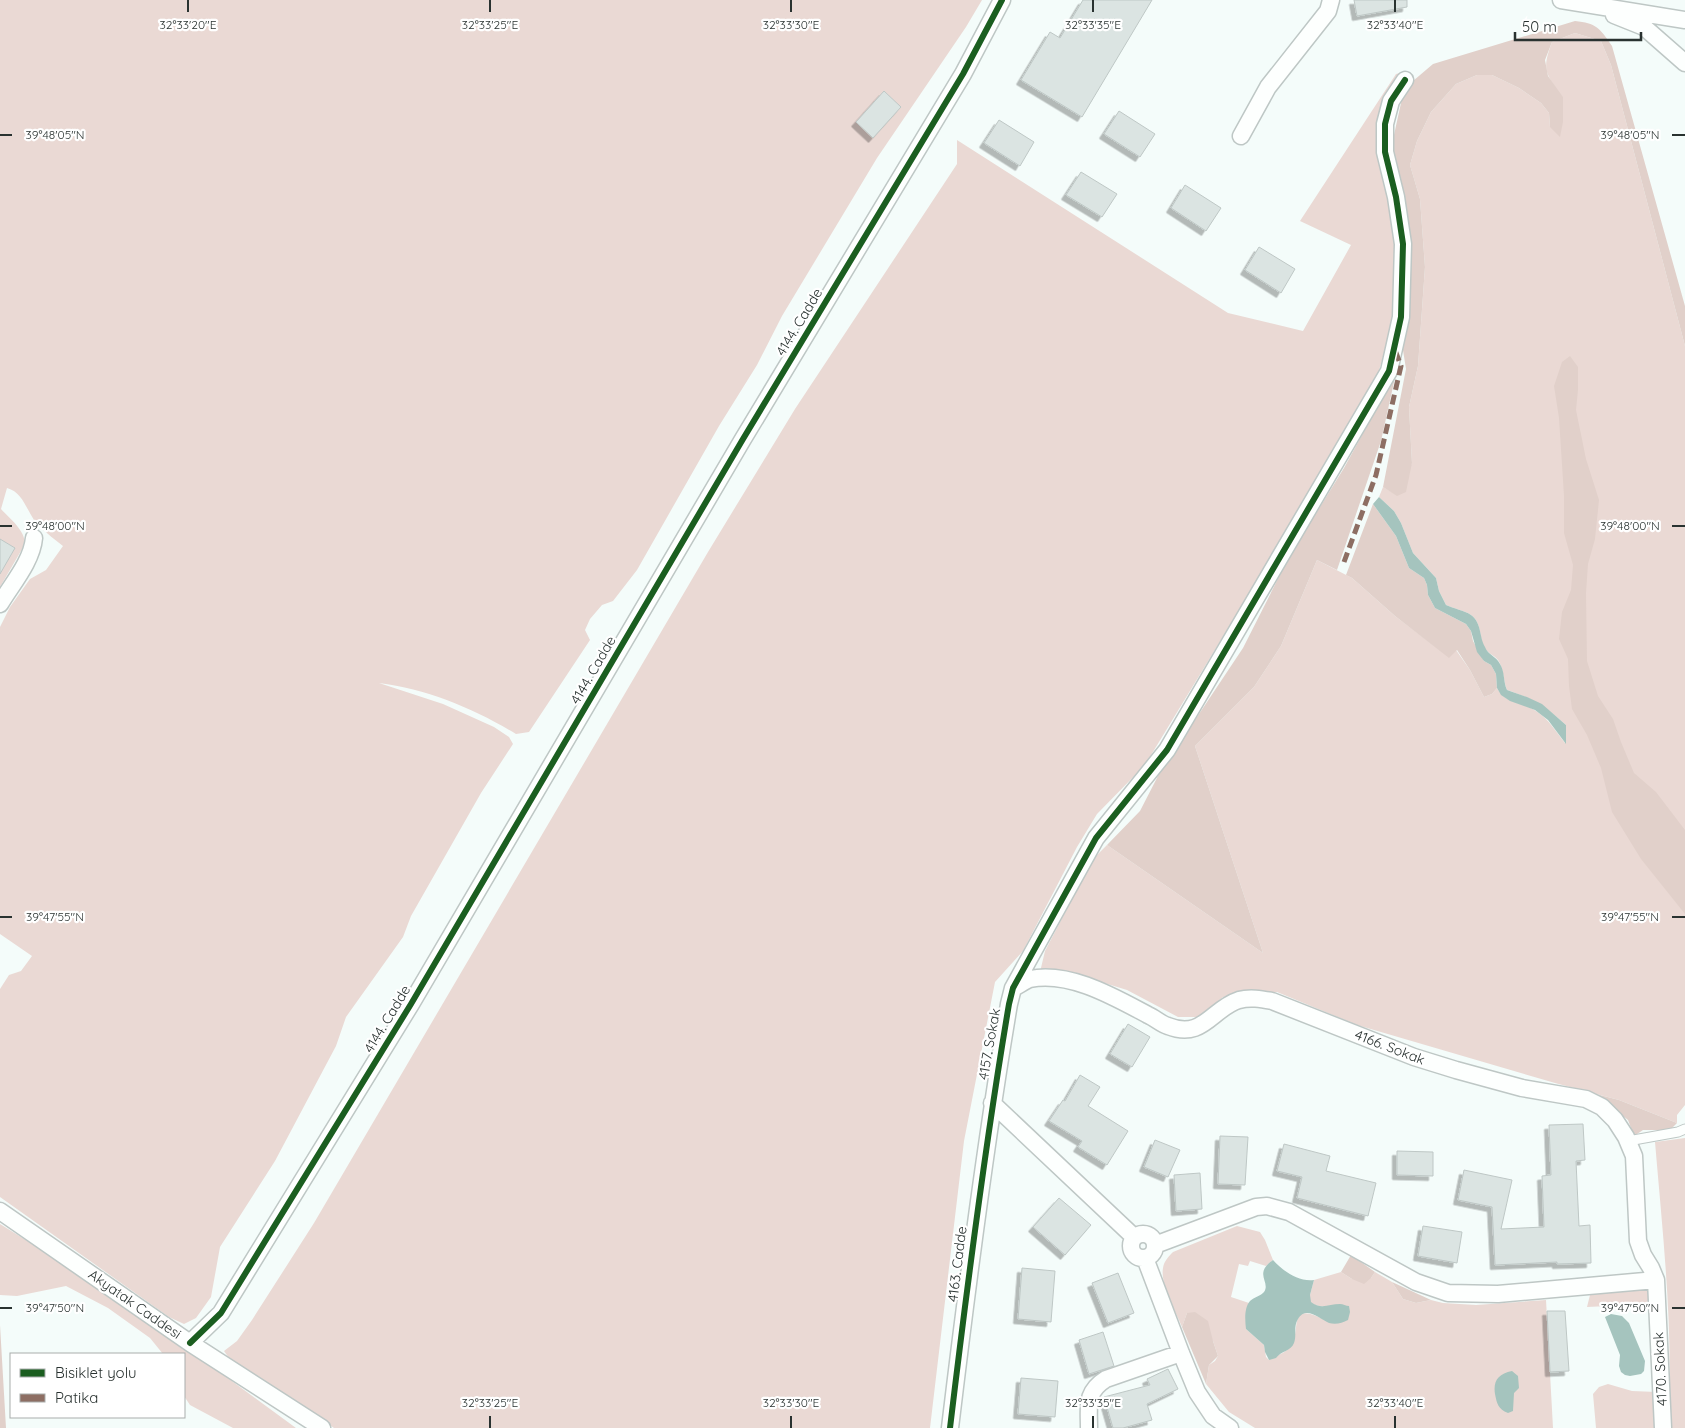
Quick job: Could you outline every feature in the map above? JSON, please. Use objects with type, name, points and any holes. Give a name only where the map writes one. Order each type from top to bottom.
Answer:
[{"type":"street","name":"4144. Cadde","points":[[190,1343],[221,1312],[411,1004],[738,448],[963,74],[1002,0]]},
{"type":"street","points":[[1242,136],[1268,87],[1328,11],[1331,0]]},
{"type":"street","points":[[1561,0],[1685,20]]},
{"type":"street","points":[[1586,4],[1644,27],[1685,63]]},
{"type":"street","name":"4157. Sokak","points":[[992,1103],[1013,988],[1096,838],[1167,750],[1389,371],[1401,317],[1403,244],[1396,197],[1385,152],[1385,124],[1391,101],[1405,80]]},
{"type":"street","points":[[0,604],[27,560],[34,538]]},
{"type":"street","name":"4166. Sokak","points":[[1013,988],[1029,980],[1054,979],[1080,984],[1100,990],[1168,1026],[1182,1029],[1194,1029],[1205,1024],[1228,1005],[1240,1000],[1255,998],[1272,1001],[1414,1057],[1522,1088],[1586,1099],[1602,1107],[1615,1120],[1628,1140],[1634,1156],[1638,1241],[1656,1280]]},
{"type":"street","points":[[992,1103],[1134,1237]]},
{"type":"street","name":"4163. Cadde","points":[[950,1428],[969,1264],[992,1103]]},
{"type":"street","points":[[1156,1245],[1256,1207],[1267,1206],[1289,1212],[1416,1282],[1448,1293],[1498,1294],[1656,1280]]},
{"type":"street","name":"Akyatak Caddesi","points":[[0,1210],[190,1343],[322,1428]]},
{"type":"street","points":[[1137,1234],[1146,1234],[1152,1238],[1156,1245],[1154,1252],[1146,1258],[1140,1258],[1133,1253],[1130,1245],[1137,1234]]},
{"type":"street","points":[[1146,1258],[1197,1392],[1213,1416],[1230,1428]]},
{"type":"street","name":"4170. Sokak","points":[[1656,1280],[1664,1428]]},
{"type":"street","points":[[1089,1428],[1091,1393],[1097,1384],[1106,1379],[1181,1353]]},
{"type":"lane","points":[[1628,1140],[1678,1132],[1685,1129]]},
{"type":"shaded area","points":[[0,0],[982,0],[966,27],[877,158],[782,316],[757,365],[719,426],[637,570],[613,601],[602,605],[590,619],[585,630],[590,640],[529,732],[516,734],[484,716],[450,701],[415,690],[379,683],[443,704],[494,727],[509,737],[513,744],[481,793],[411,916],[403,937],[346,1017],[336,1046],[275,1161],[220,1247],[211,1297],[196,1318],[184,1324],[169,1317],[0,1197],[0,989],[9,975],[21,971],[32,956],[0,934],[0,627],[10,607],[30,579],[46,570],[63,546],[37,524],[20,497],[7,488],[1,509],[20,529],[25,544],[0,587]]},
{"type":"shaded area","points":[[1575,21],[1593,25],[1612,46],[1685,306],[1685,346],[1611,65],[1601,41],[1575,33],[1552,42],[1545,60],[1548,76],[1563,97],[1563,122],[1560,137],[1550,127],[1549,113],[1541,103],[1519,88],[1492,75],[1477,75],[1456,84],[1431,112],[1417,141],[1410,165],[1420,199],[1425,267],[1418,366],[1409,407],[1412,463],[1406,492],[1397,496],[1383,487],[1406,369],[1402,344],[1410,265],[1398,170],[1392,144],[1403,94],[1413,81],[1433,64]]},
{"type":"shaded area","points":[[1575,33],[1601,41],[1611,65],[1685,346],[1685,1105],[1677,1115],[1677,1123],[1619,1100],[1357,1025],[1277,992],[1223,997],[1200,1017],[1178,1017],[1127,990],[1062,970],[1040,972],[1045,951],[1093,859],[1107,845],[1263,953],[1195,746],[1254,687],[1281,646],[1317,560],[1352,578],[1395,616],[1449,657],[1456,650],[1470,670],[1484,697],[1492,694],[1497,688],[1510,700],[1541,714],[1565,743],[1566,725],[1538,704],[1507,690],[1500,663],[1484,647],[1475,618],[1446,605],[1439,591],[1436,578],[1413,553],[1394,511],[1379,497],[1383,487],[1397,495],[1412,463],[1409,407],[1418,366],[1425,267],[1420,199],[1410,165],[1417,141],[1431,112],[1456,84],[1477,75],[1492,75],[1519,88],[1541,103],[1549,113],[1550,127],[1563,98],[1547,72],[1546,66],[1549,52],[1552,42]]},
{"type":"shaded area","points":[[1407,71],[1386,96],[1392,203],[1397,252],[1395,315],[1376,381],[1346,434],[1145,765],[1097,814],[1077,847],[1023,951],[995,982],[964,1141],[930,1428],[334,1428],[229,1358],[224,1351],[237,1341],[252,1320],[314,1223],[708,552],[795,409],[957,164],[957,140],[1228,313],[1303,331],[1351,245],[1300,221],[1396,74]]},
{"type":"shaded area","points":[[1570,356],[1578,367],[1576,410],[1586,459],[1599,500],[1595,539],[1588,564],[1586,593],[1587,661],[1598,696],[1613,719],[1634,773],[1656,792],[1685,830],[1685,914],[1641,859],[1612,812],[1601,768],[1587,735],[1572,709],[1568,659],[1559,639],[1562,612],[1571,590],[1573,565],[1564,533],[1564,496],[1559,418],[1554,386],[1562,362]]},
{"type":"shaded area","points":[[1396,373],[1381,441],[1337,570],[1317,560],[1281,646],[1254,687],[1195,746],[1263,953],[1107,845],[1140,811],[1159,774],[1243,648],[1288,559],[1344,468]]},
{"type":"shaded area","points":[[1379,497],[1394,511],[1413,553],[1436,578],[1439,591],[1446,605],[1468,613],[1475,618],[1486,650],[1502,667],[1507,690],[1542,704],[1566,725],[1566,744],[1548,720],[1535,710],[1510,701],[1501,695],[1497,688],[1496,674],[1491,665],[1484,661],[1477,652],[1471,631],[1466,624],[1435,608],[1428,595],[1424,578],[1409,568],[1396,536],[1373,504]]},
{"type":"shaded area","points":[[1373,504],[1396,536],[1409,568],[1424,578],[1428,595],[1435,608],[1466,624],[1471,631],[1473,641],[1484,661],[1491,665],[1496,674],[1497,688],[1492,694],[1484,697],[1457,650],[1449,658],[1346,575]]},
{"type":"shaded area","points":[[1596,1094],[1619,1100],[1677,1123],[1670,1130],[1643,1130],[1634,1136],[1628,1120]]},
{"type":"shaded area","points":[[1685,1138],[1685,1428],[1668,1428],[1669,1321],[1655,1142]]},
{"type":"shaded area","points":[[0,1224],[210,1365],[296,1428],[233,1428],[190,1405],[185,1398],[185,1353],[162,1353],[150,1338],[108,1308],[66,1286],[17,1296],[0,1295]]},
{"type":"shaded area","points":[[1237,1226],[1260,1232],[1273,1260],[1266,1266],[1250,1261],[1248,1266],[1239,1264],[1231,1297],[1249,1303],[1246,1314],[1246,1329],[1264,1345],[1266,1357],[1269,1360],[1287,1350],[1292,1343],[1297,1320],[1300,1315],[1305,1313],[1330,1323],[1331,1306],[1313,1304],[1310,1302],[1310,1295],[1314,1280],[1341,1272],[1352,1279],[1371,1278],[1375,1272],[1392,1282],[1403,1299],[1416,1303],[1431,1300],[1443,1303],[1476,1305],[1546,1300],[1553,1428],[1255,1428],[1229,1412],[1206,1384],[1209,1365],[1218,1356],[1213,1341],[1187,1313],[1182,1327],[1166,1290],[1163,1268],[1164,1263],[1173,1252]]},
{"type":"shaded area","points":[[1351,1255],[1375,1272],[1364,1284],[1341,1272]]},
{"type":"shaded area","points":[[1273,1260],[1291,1275],[1302,1279],[1314,1280],[1310,1295],[1311,1302],[1318,1306],[1340,1304],[1349,1306],[1350,1312],[1348,1320],[1337,1324],[1329,1323],[1309,1313],[1301,1315],[1295,1328],[1293,1346],[1276,1358],[1269,1360],[1264,1345],[1246,1329],[1245,1314],[1250,1301],[1264,1292],[1266,1285],[1263,1274],[1264,1270]]},
{"type":"shaded area","points":[[1392,1282],[1431,1300],[1416,1303],[1403,1299]]},
{"type":"shaded area","points":[[1648,1287],[1652,1304],[1587,1307],[1591,1291]]},
{"type":"shaded area","points":[[1195,1312],[1208,1321],[1218,1356],[1209,1365],[1206,1384],[1182,1327],[1187,1313]]},
{"type":"shaded area","points":[[1611,1314],[1622,1316],[1629,1323],[1645,1361],[1644,1371],[1641,1374],[1630,1376],[1621,1372],[1619,1366],[1620,1355],[1605,1317]]},
{"type":"shaded area","points":[[0,1325],[6,1428],[0,1428]]},
{"type":"shaded area","points":[[1512,1371],[1518,1376],[1519,1388],[1514,1393],[1513,1411],[1508,1413],[1502,1410],[1497,1403],[1495,1385],[1500,1376]]},
{"type":"shaded area","points":[[1608,1384],[1632,1391],[1657,1392],[1658,1428],[1596,1428],[1593,1394],[1599,1387]]},
{"type":"building","points":[[1083,0],[1152,0],[1082,117],[1021,80],[1050,32],[1060,38]]},
{"type":"building","points":[[1354,0],[1407,0],[1407,7],[1357,16]]},
{"type":"building","points":[[884,91],[901,107],[873,138],[856,122]]},
{"type":"building","points":[[1119,111],[1155,134],[1140,157],[1104,134]]},
{"type":"building","points":[[999,120],[1034,142],[1020,166],[984,143]]},
{"type":"building","points":[[1081,172],[1117,194],[1102,217],[1066,195]]},
{"type":"building","points":[[1185,185],[1221,208],[1206,231],[1171,208]]},
{"type":"building","points":[[1259,247],[1295,269],[1281,293],[1245,270]]},
{"type":"building","points":[[0,539],[15,548],[0,574]]},
{"type":"building","points":[[1128,1024],[1150,1037],[1132,1067],[1110,1054]]},
{"type":"building","points":[[1080,1075],[1100,1087],[1088,1106],[1128,1131],[1107,1165],[1078,1147],[1082,1141],[1049,1121],[1063,1100],[1065,1101]]},
{"type":"building","points":[[1583,1124],[1585,1160],[1576,1161],[1579,1226],[1590,1225],[1591,1263],[1557,1264],[1557,1262],[1495,1265],[1492,1207],[1458,1200],[1464,1170],[1512,1180],[1501,1229],[1544,1227],[1542,1176],[1551,1175],[1549,1125]]},
{"type":"building","points":[[1220,1136],[1248,1137],[1245,1185],[1218,1184]]},
{"type":"building","points":[[1155,1140],[1180,1150],[1168,1177],[1144,1167]]},
{"type":"building","points":[[1284,1144],[1330,1156],[1326,1171],[1376,1183],[1368,1216],[1297,1198],[1302,1177],[1277,1171]]},
{"type":"building","points":[[1397,1151],[1433,1152],[1433,1176],[1397,1175]]},
{"type":"building","points":[[1200,1173],[1202,1209],[1176,1211],[1174,1175]]},
{"type":"building","points":[[1059,1198],[1091,1225],[1065,1255],[1033,1227]]},
{"type":"building","points":[[1423,1226],[1462,1232],[1457,1263],[1418,1256]]},
{"type":"building","points":[[1022,1268],[1055,1271],[1051,1322],[1018,1319]]},
{"type":"building","points":[[1118,1273],[1134,1313],[1108,1323],[1092,1283]]},
{"type":"building","points":[[1547,1311],[1565,1311],[1569,1371],[1550,1372]]},
{"type":"building","points":[[1103,1332],[1114,1366],[1089,1374],[1079,1340]]},
{"type":"building","points":[[1168,1369],[1178,1389],[1147,1404],[1152,1420],[1123,1428],[1113,1428],[1104,1397],[1150,1385],[1147,1379]]},
{"type":"building","points":[[1021,1378],[1058,1381],[1055,1417],[1018,1414]]},
{"type":"marked path","points":[[1344,562],[1376,475],[1401,366],[1395,350]]},
{"type":"cycle path","points":[[190,1343],[221,1313],[411,1004],[743,439],[963,74],[1002,0]]},
{"type":"cycle path","points":[[950,1428],[984,1163],[1000,1057],[1013,988],[1096,838],[1167,750],[1389,371],[1401,317],[1403,244],[1396,197],[1385,152],[1385,124],[1391,101],[1405,80]]}]
